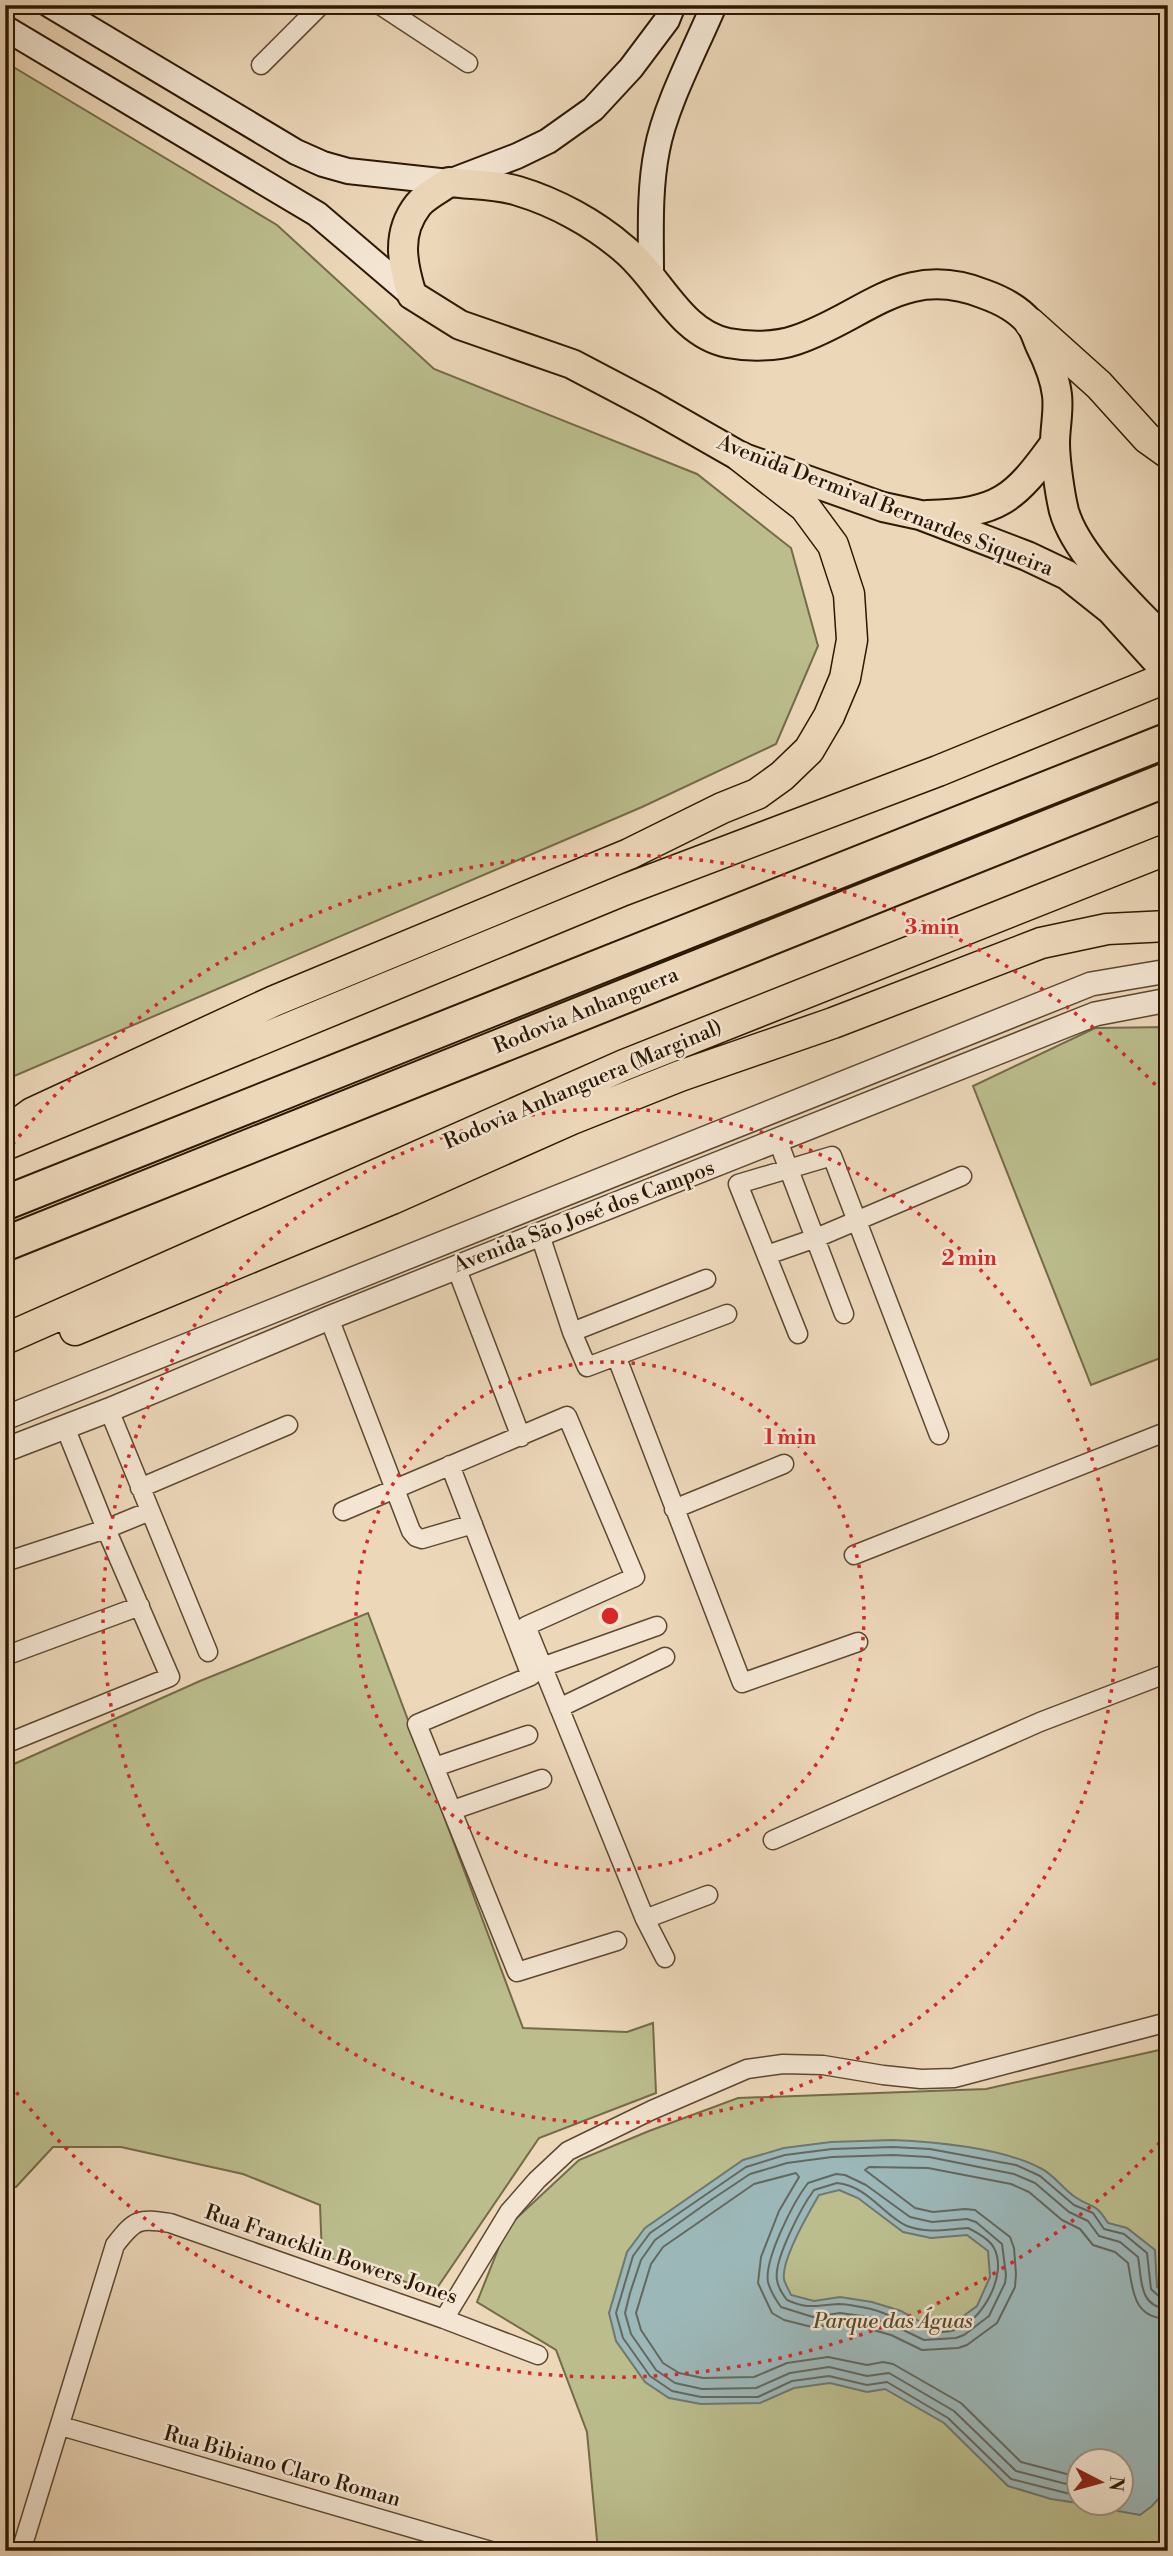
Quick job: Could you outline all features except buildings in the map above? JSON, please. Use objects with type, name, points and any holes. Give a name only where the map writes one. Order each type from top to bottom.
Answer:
[{"type":"highway","points":[[1030,323],[1099,385],[1147,438],[1168,453]]},
{"type":"highway","points":[[5,1134],[44,1107],[274,1001],[628,853],[757,794],[782,776],[809,750],[829,716],[845,678],[852,640],[849,594],[834,545],[805,507],[741,457]]},
{"type":"highway","points":[[5,1145],[624,890],[938,771],[1168,675]]},
{"type":"highway","name":"Rodovia Anhanguera","points":[[5,1203],[1168,740]]},
{"type":"highway","name":"Rodovia Anhanguera","points":[[5,1244],[1168,779]]},
{"type":"highway","name":"Rodovia Anhanguera (Marginal)","points":[[5,1339],[624,1065],[1168,849]]},
{"type":"highway","points":[[5,1353],[57,1338],[392,1199],[596,1109],[680,1076],[833,1023],[1041,943],[1107,929],[1168,926]]},
{"type":"main road","name":"Avenida Dermival Bernardes Siqueira","points":[[50,5],[296,152],[323,164],[389,177],[515,190],[542,200],[590,225],[624,248],[651,274],[673,307],[699,330],[727,343],[764,346],[796,340],[865,305],[907,288],[936,284],[966,287],[1014,308],[1030,323],[1051,367],[1057,395],[1055,443],[1064,511],[1081,548],[1118,603]]},
{"type":"main road","points":[[412,295],[403,267],[401,247],[407,225],[419,203],[449,182],[548,141],[593,109],[631,68],[667,20],[673,5]]},
{"type":"main road","points":[[651,274],[652,202],[657,149],[674,97],[714,5]]},
{"type":"main road","name":"Avenida Dermival Bernardes Siqueira","points":[[5,28],[317,215],[412,295],[460,325],[572,365],[650,405],[741,457],[883,507],[920,516],[1027,556],[1118,603]]},
{"type":"main road","points":[[920,516],[984,509],[1006,499],[1027,482],[1055,443]]},
{"type":"main road","points":[[1118,603],[1168,644]]},
{"type":"main road","points":[[1118,603],[1168,675]]},
{"type":"street","points":[[261,65],[321,5]]},
{"type":"street","points":[[380,5],[468,63]]},
{"type":"street","name":"Avenida São José dos Campos","points":[[5,1418],[1090,984],[1168,971]]},
{"type":"street","name":"Avenida São José dos Campos","points":[[5,1450],[456,1267],[1094,1014],[1168,1000]]},
{"type":"street","points":[[778,1141],[844,1314]]},
{"type":"street","points":[[798,1334],[738,1184],[832,1156],[939,1435]]},
{"type":"street","points":[[767,1255],[816,1238],[962,1176]]},
{"type":"street","points":[[540,1235],[572,1332],[587,1367],[617,1358],[727,1314]]},
{"type":"street","points":[[456,1267],[521,1437]]},
{"type":"street","points":[[572,1332],[706,1279]]},
{"type":"street","points":[[329,1318],[411,1531],[422,1539],[473,1524]]},
{"type":"street","points":[[617,1358],[742,1683],[858,1642]]},
{"type":"street","points":[[109,1410],[208,1652]]},
{"type":"street","points":[[344,1511],[567,1416],[635,1577],[526,1626],[645,1919],[664,1958]]},
{"type":"street","points":[[140,1488],[288,1425]]},
{"type":"street","points":[[5,1744],[170,1677],[65,1427]]},
{"type":"street","points":[[854,1555],[1168,1431]]},
{"type":"street","points":[[674,1509],[784,1464]]},
{"type":"street","points":[[450,1465],[531,1676],[417,1724],[517,1972],[617,1941]]},
{"type":"street","points":[[5,1562],[106,1529],[150,1511]]},
{"type":"street","points":[[5,1656],[140,1606]]},
{"type":"street","points":[[542,1667],[657,1626]]},
{"type":"street","points":[[559,1708],[665,1657]]},
{"type":"street","points":[[773,1840],[1040,1722],[1168,1673]]},
{"type":"street","points":[[435,1767],[528,1735]]},
{"type":"street","points":[[453,1810],[542,1779]]},
{"type":"street","points":[[645,1919],[708,1895]]},
{"type":"street","points":[[444,2319],[509,2212],[537,2180],[568,2151],[652,2110],[747,2069],[783,2064],[823,2065],[883,2075],[954,2078],[1168,2022]]},
{"type":"street","name":"Rua Francklin Bowers Jones","points":[[61,2426],[115,2245],[129,2227],[146,2219],[170,2223],[444,2319],[538,2355]]},
{"type":"street","points":[[22,2551],[61,2426]]},
{"type":"street","name":"Rua Bibiano Claro Roman","points":[[61,2426],[491,2551]]},
{"type":"green space","points":[[5,62],[277,225],[434,369],[697,474],[791,548],[818,646],[776,744],[642,807],[5,1080]]},
{"type":"green space","points":[[1168,1027],[1168,1355],[1091,1385],[973,1086],[1095,1028]]},
{"type":"green space","points":[[368,1613],[523,2028],[627,2032],[653,2023],[656,2093],[539,2138],[435,2291],[322,2256],[320,2205],[243,2174],[121,2147],[53,2147],[16,2187],[5,2187],[5,1768],[200,1681]]},
{"type":"green space","name":"Parque das Águas","points":[[1168,2048],[1168,2551],[598,2551],[587,2432],[556,2350],[477,2302],[507,2227],[579,2160],[738,2098],[986,2089]]},
{"type":"water","points":[[893,2140],[969,2147],[1009,2156],[1046,2172],[1075,2197],[1096,2208],[1108,2223],[1127,2228],[1155,2250],[1157,2287],[1168,2295],[1168,2488],[1152,2506],[1140,2515],[1134,2514],[1134,2448],[1064,2448],[1064,2501],[1008,2486],[944,2423],[885,2389],[867,2392],[830,2383],[794,2388],[760,2403],[701,2404],[669,2398],[645,2382],[616,2341],[609,2313],[627,2252],[645,2228],[743,2160],[784,2148],[831,2142]],"holes":[[[839,2190],[858,2198],[903,2232],[931,2238],[967,2235],[988,2251],[990,2277],[977,2306],[955,2322],[926,2325],[901,2311],[872,2302],[840,2297],[814,2301],[791,2295],[784,2279],[787,2260],[819,2195]]]}]
